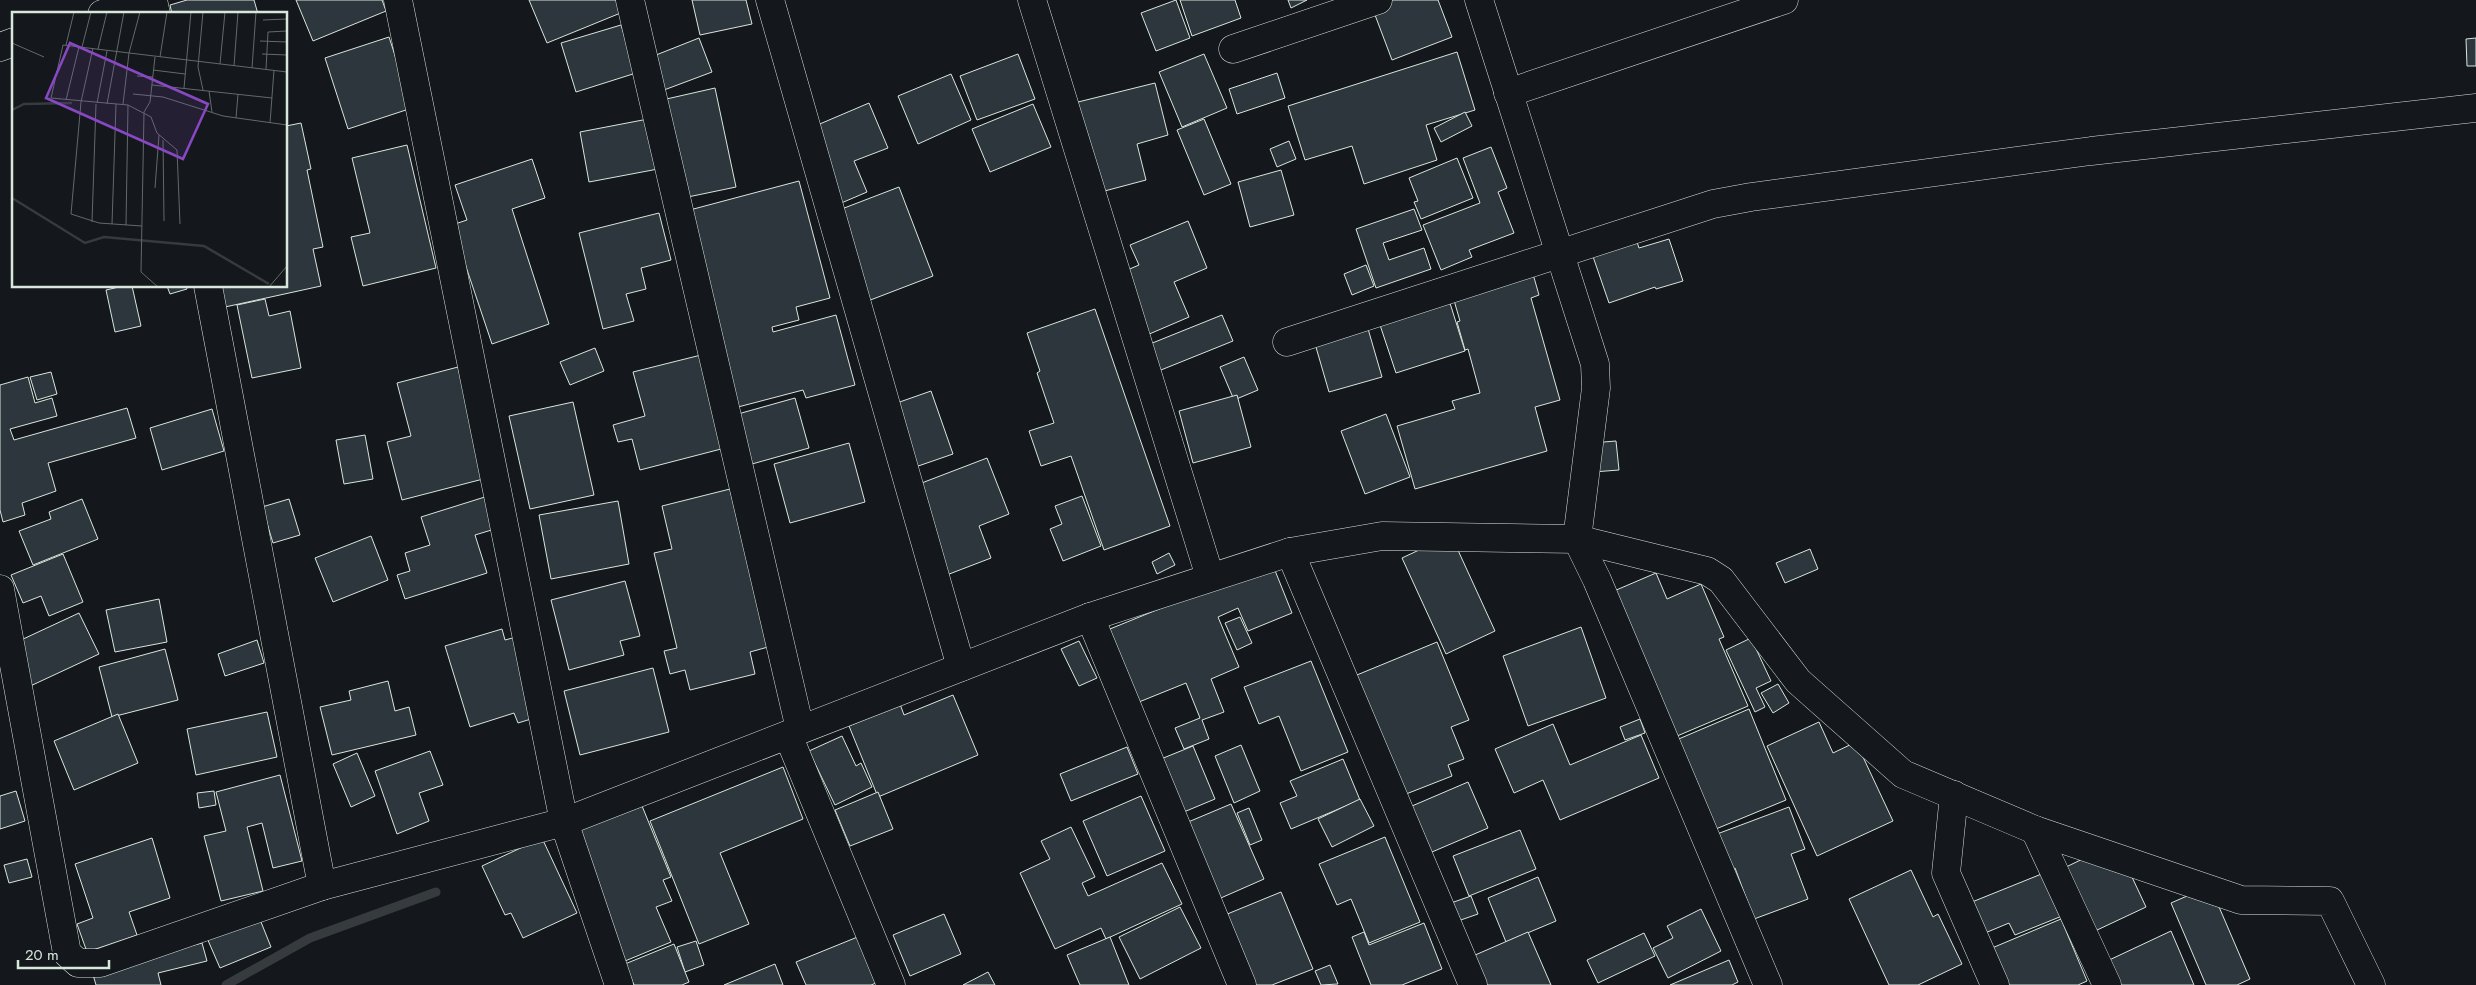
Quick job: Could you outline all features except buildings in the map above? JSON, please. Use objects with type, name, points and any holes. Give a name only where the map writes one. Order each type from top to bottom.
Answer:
[{"type":"street","points":[[108,12],[145,0]]},
{"type":"street","points":[[398,0],[564,822],[619,985]]},
{"type":"street","points":[[630,0],[794,732],[891,985]]},
{"type":"street","points":[[770,0],[961,667]]},
{"type":"street","points":[[1032,0],[1210,577]]},
{"type":"street","points":[[1233,49],[1378,0]]},
{"type":"street","points":[[1479,0],[1595,364],[1596,388],[1577,539],[1597,580],[1768,985]]},
{"type":"street","points":[[1508,92],[1784,0]]},
{"type":"street","points":[[0,47],[12,43]]},
{"type":"street","points":[[1287,342],[1713,204],[1752,197],[2092,151],[2476,108]]},
{"type":"street","points":[[208,288],[322,886]]},
{"type":"street","points":[[0,589],[67,953],[78,963],[100,963],[322,886],[564,822],[1090,617],[1290,552],[1382,536],[1577,539],[1707,571],[1722,580],[1798,681],[1903,774],[2035,830],[2241,900],[2330,900],[2371,985]]},
{"type":"street","points":[[1290,552],[1473,985]]},
{"type":"street","points":[[1090,617],[1242,985]]},
{"type":"street","points":[[1954,795],[1946,873],[1995,985]]},
{"type":"street","points":[[2035,830],[2107,985]]},
{"type":"waterway","points":[[226,985],[310,938],[436,892]]}]
